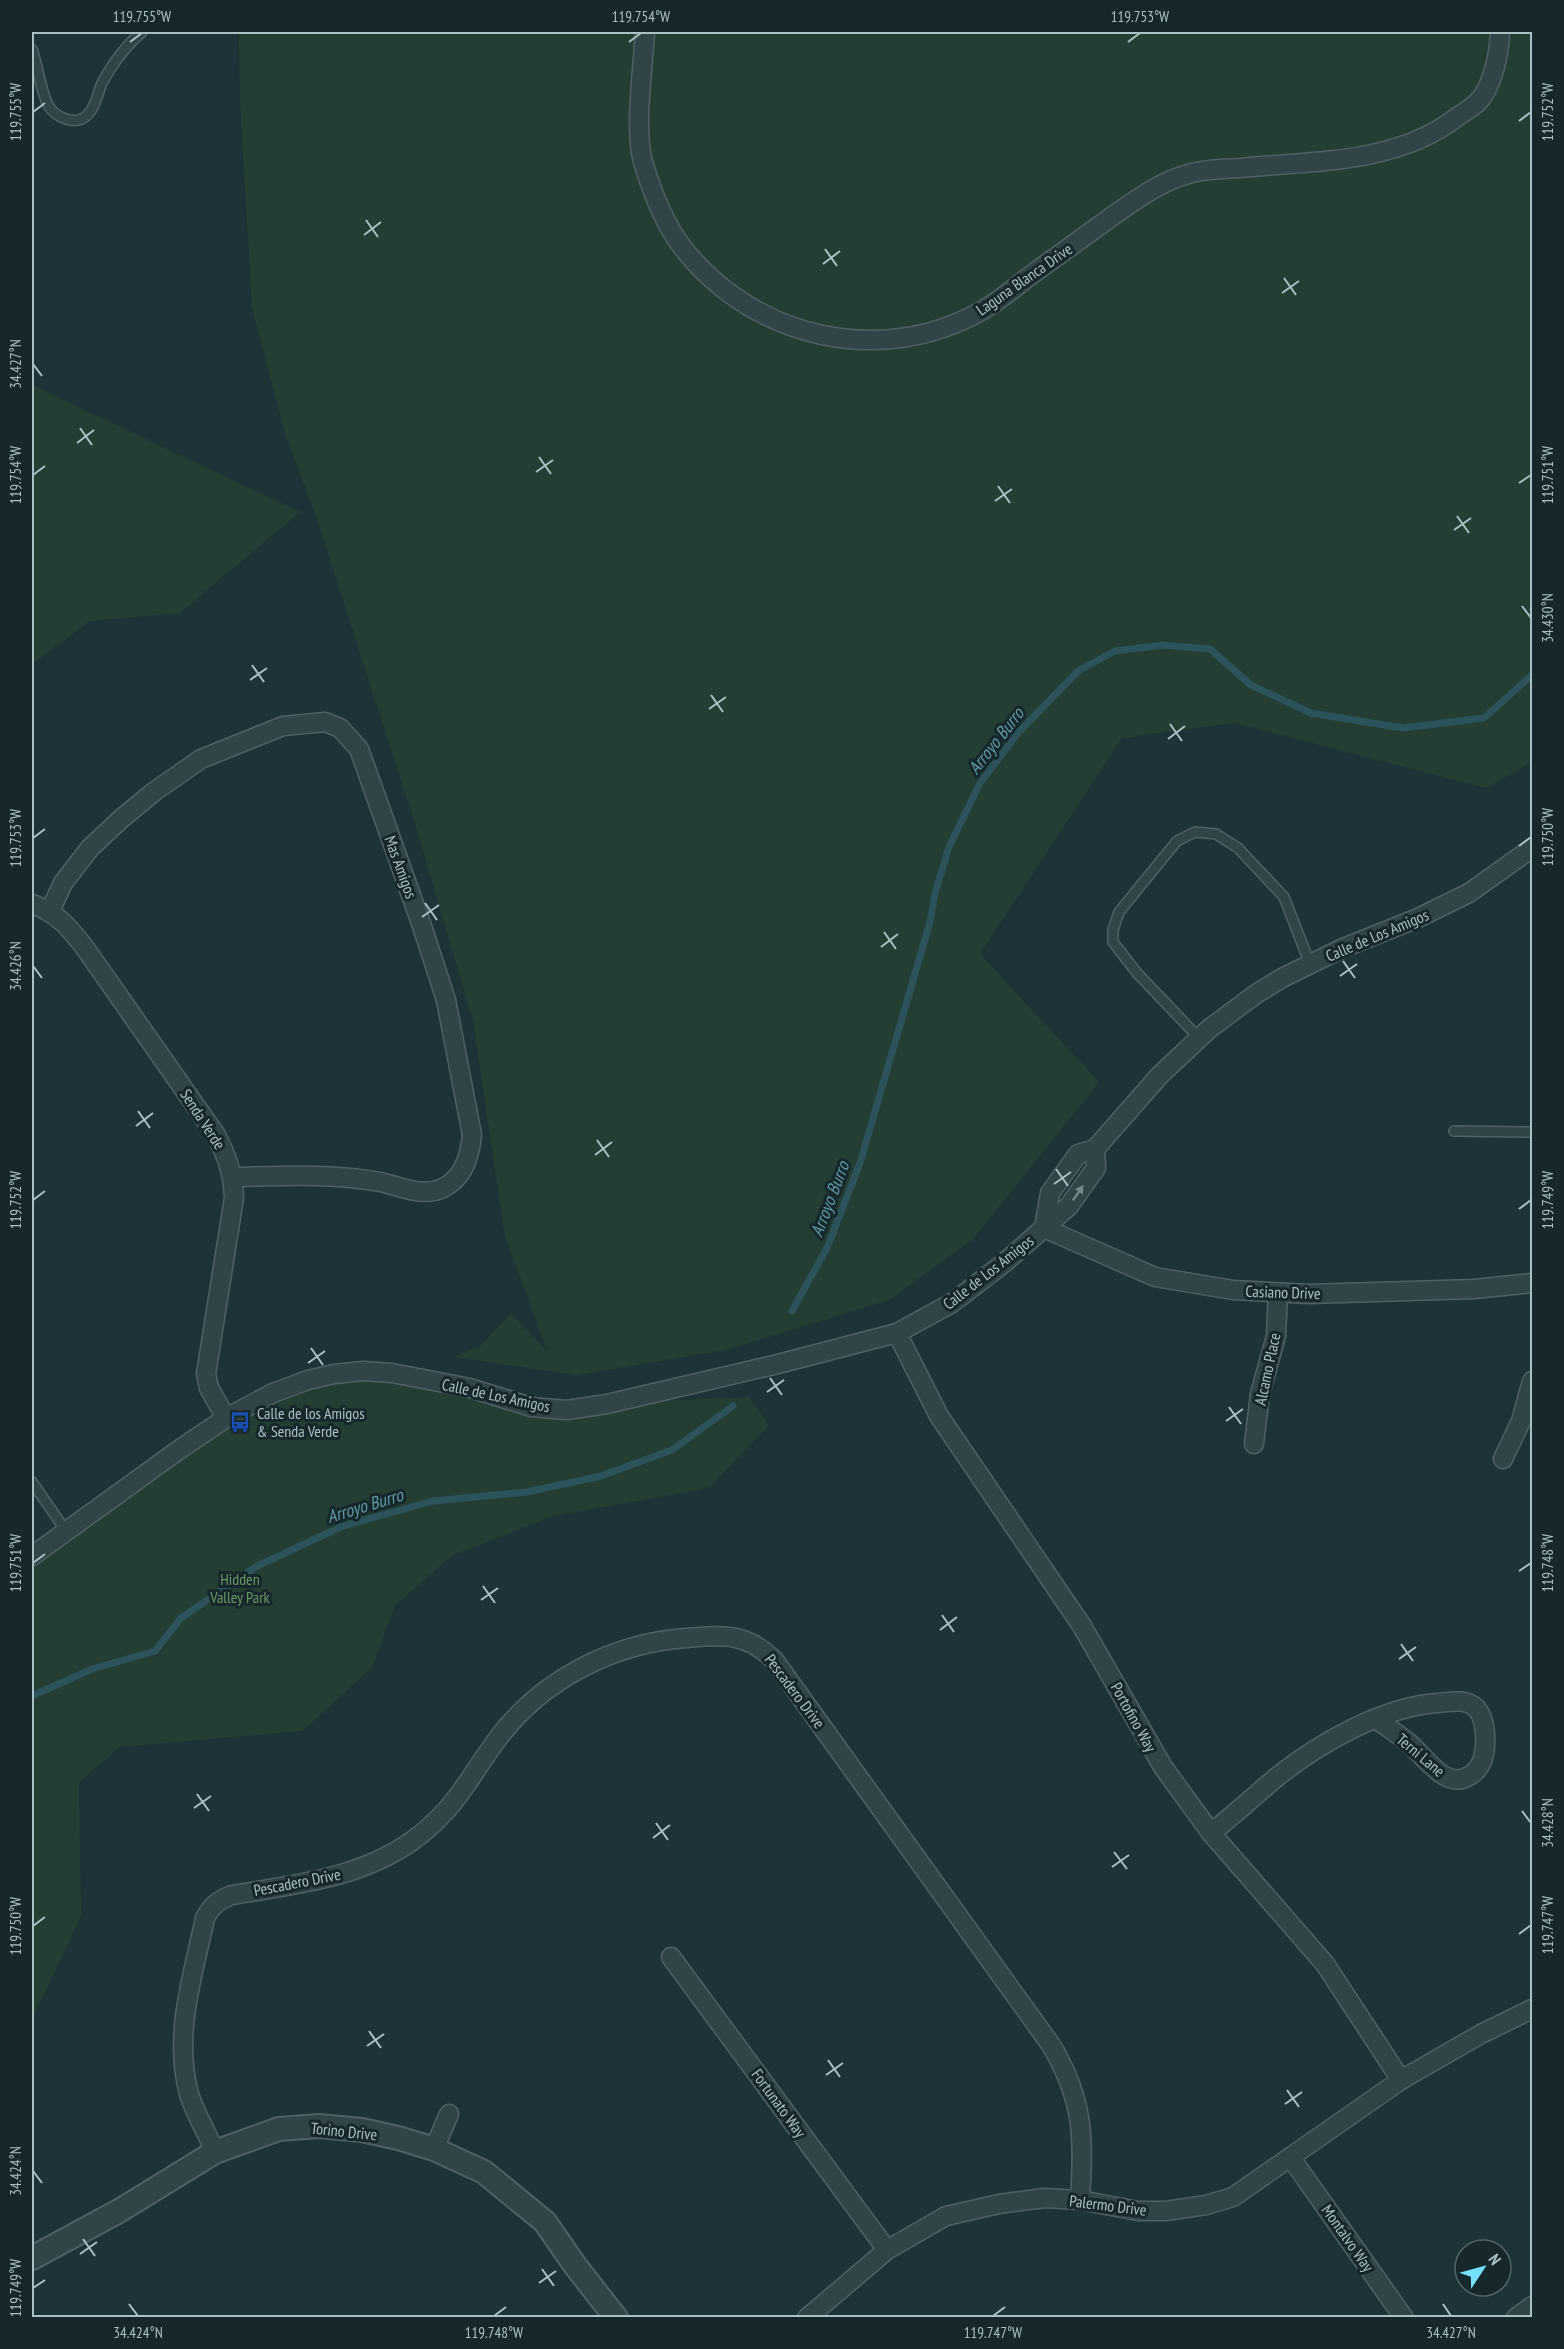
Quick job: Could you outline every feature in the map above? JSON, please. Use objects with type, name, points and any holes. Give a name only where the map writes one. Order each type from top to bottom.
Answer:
[{"type":"street","name":"Laguna Blanca Drive","points":[[645,32],[641,87],[641,153],[658,206],[682,247],[715,283],[754,311],[799,330],[846,340],[895,339],[942,329],[984,310],[1139,197],[1170,179],[1194,172],[1341,158],[1401,148],[1425,138],[1450,123],[1482,98],[1499,52],[1500,32]]},
{"type":"street","name":"Mas Amigos","points":[[50,911],[63,883],[90,848],[154,791],[201,759],[283,726],[325,722],[340,728],[358,749],[411,893],[446,1000],[472,1135],[471,1151],[466,1165],[457,1177],[442,1188],[426,1192],[334,1176],[233,1177]]},
{"type":"street","name":"Calle de Los Amigos","points":[[32,1556],[226,1418],[273,1393],[308,1380],[363,1371],[392,1373],[470,1388],[531,1407],[567,1410],[607,1404],[756,1370],[897,1333],[952,1303],[1004,1263],[1044,1228],[1050,1193],[1078,1154],[1095,1149],[1160,1075],[1199,1038],[1256,994],[1343,948],[1418,918],[1469,893],[1533,848]]},
{"type":"street","name":"Senda Verde","points":[[32,904],[50,911],[68,927],[85,948],[216,1135],[228,1156],[233,1177],[234,1198],[206,1364],[209,1388],[226,1418]]},
{"type":"street","name":"Casiano Drive","points":[[1044,1228],[1155,1277],[1233,1290],[1278,1293],[1474,1290],[1533,1283]]},
{"type":"street","name":"Alcamo Place","points":[[1254,1444],[1260,1395],[1276,1335],[1278,1293]]},
{"type":"street","name":"Portofino Way","points":[[897,1333],[939,1416],[1082,1626],[1163,1767],[1211,1833],[1325,1964],[1401,2079]]},
{"type":"street","points":[[1503,1459],[1521,1421],[1533,1381]]},
{"type":"street","name":"Pescadero Drive","points":[[215,2152],[190,2096],[182,2048],[183,2024],[213,1894],[232,1895],[333,1877],[367,1866],[389,1855],[419,1836],[450,1808],[499,1736],[526,1706],[567,1675],[593,1661],[631,1647],[670,1639],[725,1635],[747,1640],[774,1660],[1051,2045],[1064,2066],[1080,2112],[1083,2149],[1080,2200]]},
{"type":"street","name":"Terni Lane","points":[[1211,1833],[1276,1777],[1303,1758],[1331,1741],[1376,1719],[1402,1709],[1430,1703],[1459,1701],[1469,1703],[1478,1710],[1483,1720],[1482,1761],[1474,1774],[1463,1780],[1451,1780],[1440,1774],[1405,1740],[1376,1719]]},
{"type":"street","name":"Fortunato Way","points":[[671,1957],[887,2250]]},
{"type":"street","name":"Palermo Drive","points":[[807,2318],[887,2250],[946,2216],[999,2204],[1044,2198],[1080,2200],[1138,2211],[1166,2211],[1206,2205],[1233,2197],[1401,2079],[1481,2034],[1533,2009]]},
{"type":"street","points":[[434,2149],[448,2114]]},
{"type":"street","name":"Torino Drive","points":[[32,2258],[119,2211],[215,2152],[279,2129],[319,2126],[371,2132],[434,2149],[484,2172],[545,2222],[616,2318]]},
{"type":"street","name":"Montalvo Way","points":[[1291,2158],[1404,2318]]},
{"type":"street","points":[[1516,2318],[1533,2306]]},
{"type":"lane","points":[[32,49],[48,105],[63,119],[76,121],[89,114],[103,83],[125,46],[142,32]]},
{"type":"lane","points":[[1199,1038],[1137,973],[1113,942],[1113,930],[1119,912],[1177,841],[1195,832],[1216,834],[1238,848],[1284,897],[1310,964]]},
{"type":"lane","points":[[1454,1131],[1533,1132]]},
{"type":"lane","points":[[32,1482],[66,1531]]},
{"type":"green space","points":[[239,32],[1532,32],[1532,762],[1486,788],[1234,723],[1122,738],[980,954],[1099,1082],[973,1239],[889,1300],[726,1350],[577,1375],[454,1357],[480,1346],[511,1313],[548,1352],[505,1237],[473,1021],[416,827],[316,516],[286,437],[252,308],[240,104]]},
{"type":"green space","points":[[32,385],[300,512],[180,613],[90,621],[32,664]]},
{"type":"green space","name":"Hidden Valley Park","points":[[363,1371],[531,1406],[749,1397],[769,1425],[709,1488],[554,1516],[453,1555],[395,1605],[372,1668],[302,1731],[119,1747],[79,1783],[81,1916],[32,2020],[32,1556],[273,1393]]},
{"type":"waterway","name":"Arroyo Burro","points":[[792,1311],[827,1248],[860,1163],[930,922],[935,893],[949,847],[980,783],[1018,733],[1078,671],[1115,651],[1162,645],[1210,649],[1251,685],[1311,713],[1403,728],[1484,718],[1532,675]]},
{"type":"waterway","name":"Arroyo Burro","points":[[32,1696],[92,1669],[155,1651],[181,1618],[257,1566],[343,1526],[433,1501],[527,1492],[601,1476],[672,1450],[733,1406]]},
{"type":"place","name":"Calle de los Amigos & Senda Verde","points":[[240,1422]]}]
